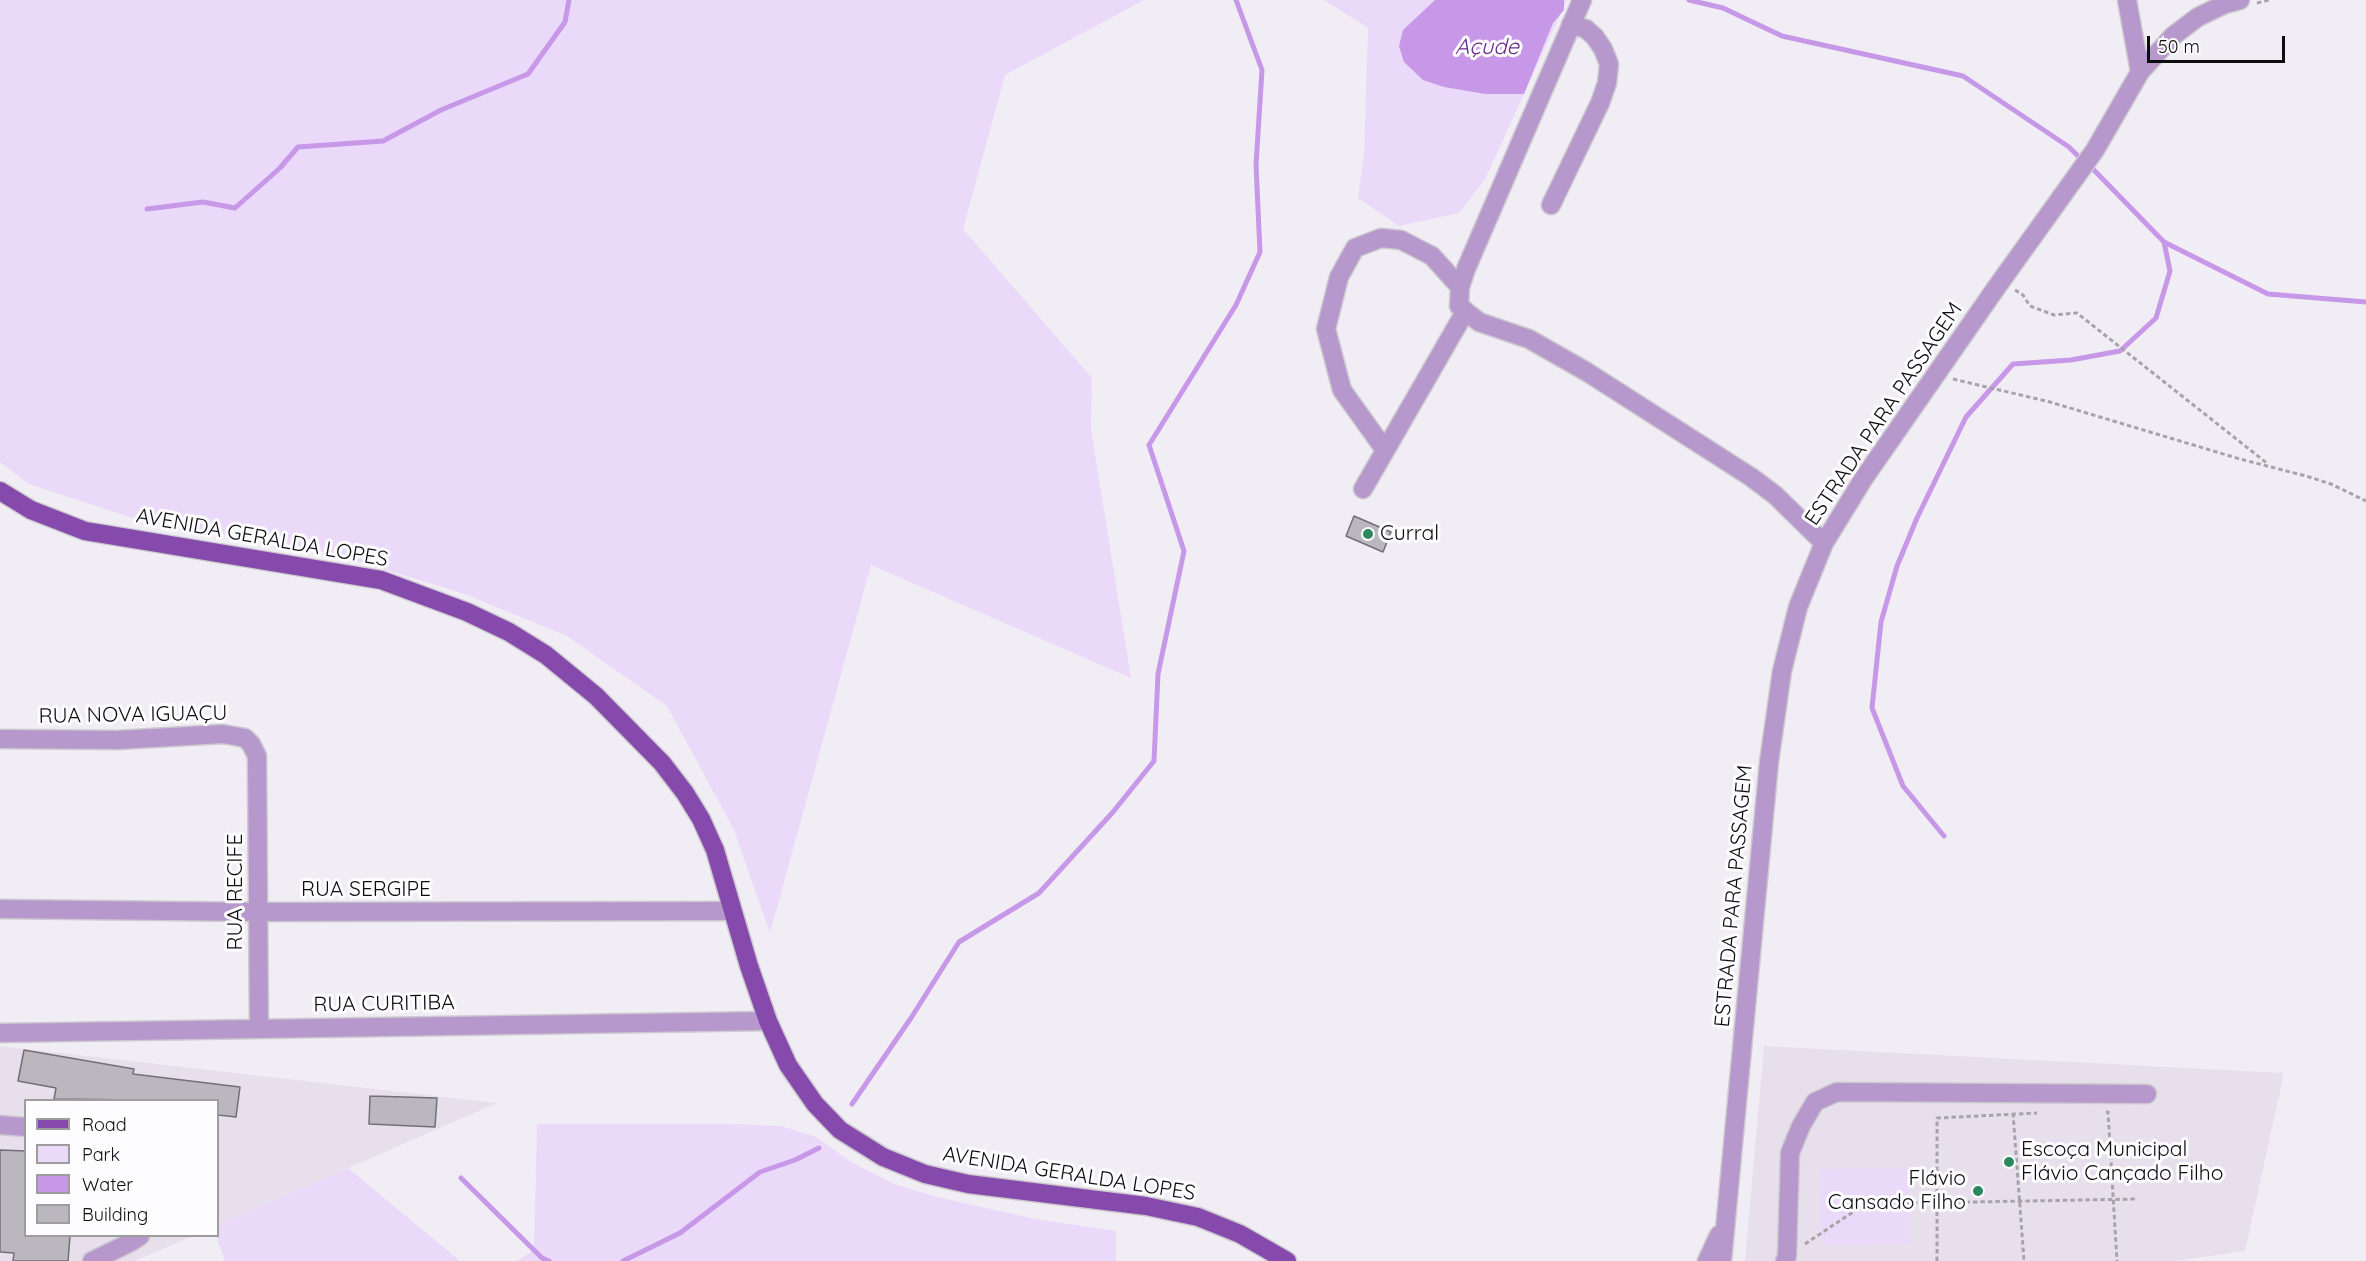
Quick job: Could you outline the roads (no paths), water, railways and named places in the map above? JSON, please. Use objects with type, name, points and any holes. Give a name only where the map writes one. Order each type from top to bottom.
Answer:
[{"type":"main road","name":"AVENIDA GERALDA LOPES","points":[[0,491],[31,510],[85,531],[381,579],[466,612],[509,632],[546,655],[597,696],[662,763],[685,793],[701,819],[715,850],[732,912],[768,1021],[788,1065],[815,1104],[840,1130],[883,1157],[925,1174],[968,1184],[1146,1206],[1198,1217],[1240,1234],[1287,1261]]},
{"type":"street","points":[[1582,0],[1460,287],[1460,306],[1479,322],[1529,339],[1555,353],[1751,477],[1775,495],[1824,543]]},
{"type":"street","points":[[2127,0],[2140,72]]},
{"type":"street","name":"ESTRADA PARA PASSAGEM","points":[[1722,1261],[1769,762],[1782,671],[1798,608],[1824,543],[1864,478],[1995,288],[2096,150],[2140,72],[2173,36],[2198,17],[2225,4],[2245,3]]},
{"type":"street","points":[[1551,205],[1600,103],[1607,83],[1609,64],[1603,49],[1586,28],[1571,24]]},
{"type":"street","points":[[1385,450],[1342,390],[1326,329],[1339,277],[1355,248],[1381,238],[1401,240],[1432,256],[1460,287]]},
{"type":"street","points":[[1363,489],[1465,312]]},
{"type":"street","name":"RUA NOVA IGUAÇU","points":[[0,739],[118,740],[223,734],[245,738],[257,756]]},
{"type":"street","name":"RUA RECIFE","points":[[257,756],[259,1028]]},
{"type":"street","name":"RUA SERGIPE","points":[[0,909],[258,912],[732,912]]},
{"type":"street","name":"RUA CURITIBA","points":[[0,1034],[768,1021]]},
{"type":"street","points":[[1786,1258],[1790,1153],[1801,1126],[1815,1102],[1837,1092],[2147,1094]]},
{"type":"street","points":[[0,1125],[24,1127]]},
{"type":"street","points":[[1707,1261],[1724,1225]]},
{"type":"street","points":[[92,1261],[138,1237]]},
{"type":"water","name":"Açude","points":[[1435,0],[1564,0],[1564,10],[1553,23],[1524,94],[1485,94],[1444,87],[1423,80],[1404,62],[1399,46],[1403,30]]},
{"type":"waterway","points":[[147,209],[203,202],[235,208],[280,168],[298,147],[383,141],[441,110],[528,74],[565,22],[569,0]]},
{"type":"waterway","points":[[852,1104],[911,1018],[959,942],[1039,893],[1113,812],[1154,761],[1158,674],[1184,551],[1149,445],[1236,305],[1260,252],[1256,165],[1262,70],[1236,0]]},
{"type":"waterway","points":[[1689,0],[1723,8],[1782,36],[1963,76],[2069,147],[2078,156]]},
{"type":"waterway","points":[[2091,167],[2164,242],[2268,294],[2366,302]]},
{"type":"waterway","points":[[1944,836],[1903,786],[1872,708],[1881,622],[1897,566],[1917,518],[1966,417],[2013,364],[2071,360],[2120,351],[2156,318],[2170,271],[2164,242]]},
{"type":"waterway","points":[[623,1261],[680,1233],[760,1172],[795,1160],[819,1148]]},
{"type":"waterway","points":[[461,1178],[542,1258],[549,1261]]},
{"type":"place","name":"Curral","points":[[1368,534]]},
{"type":"place","name":"Escoça Municipal Flávio Cançado Filho","points":[[2009,1162]]},
{"type":"place","name":"Flávio Cansado Filho","points":[[1978,1191]]}]
